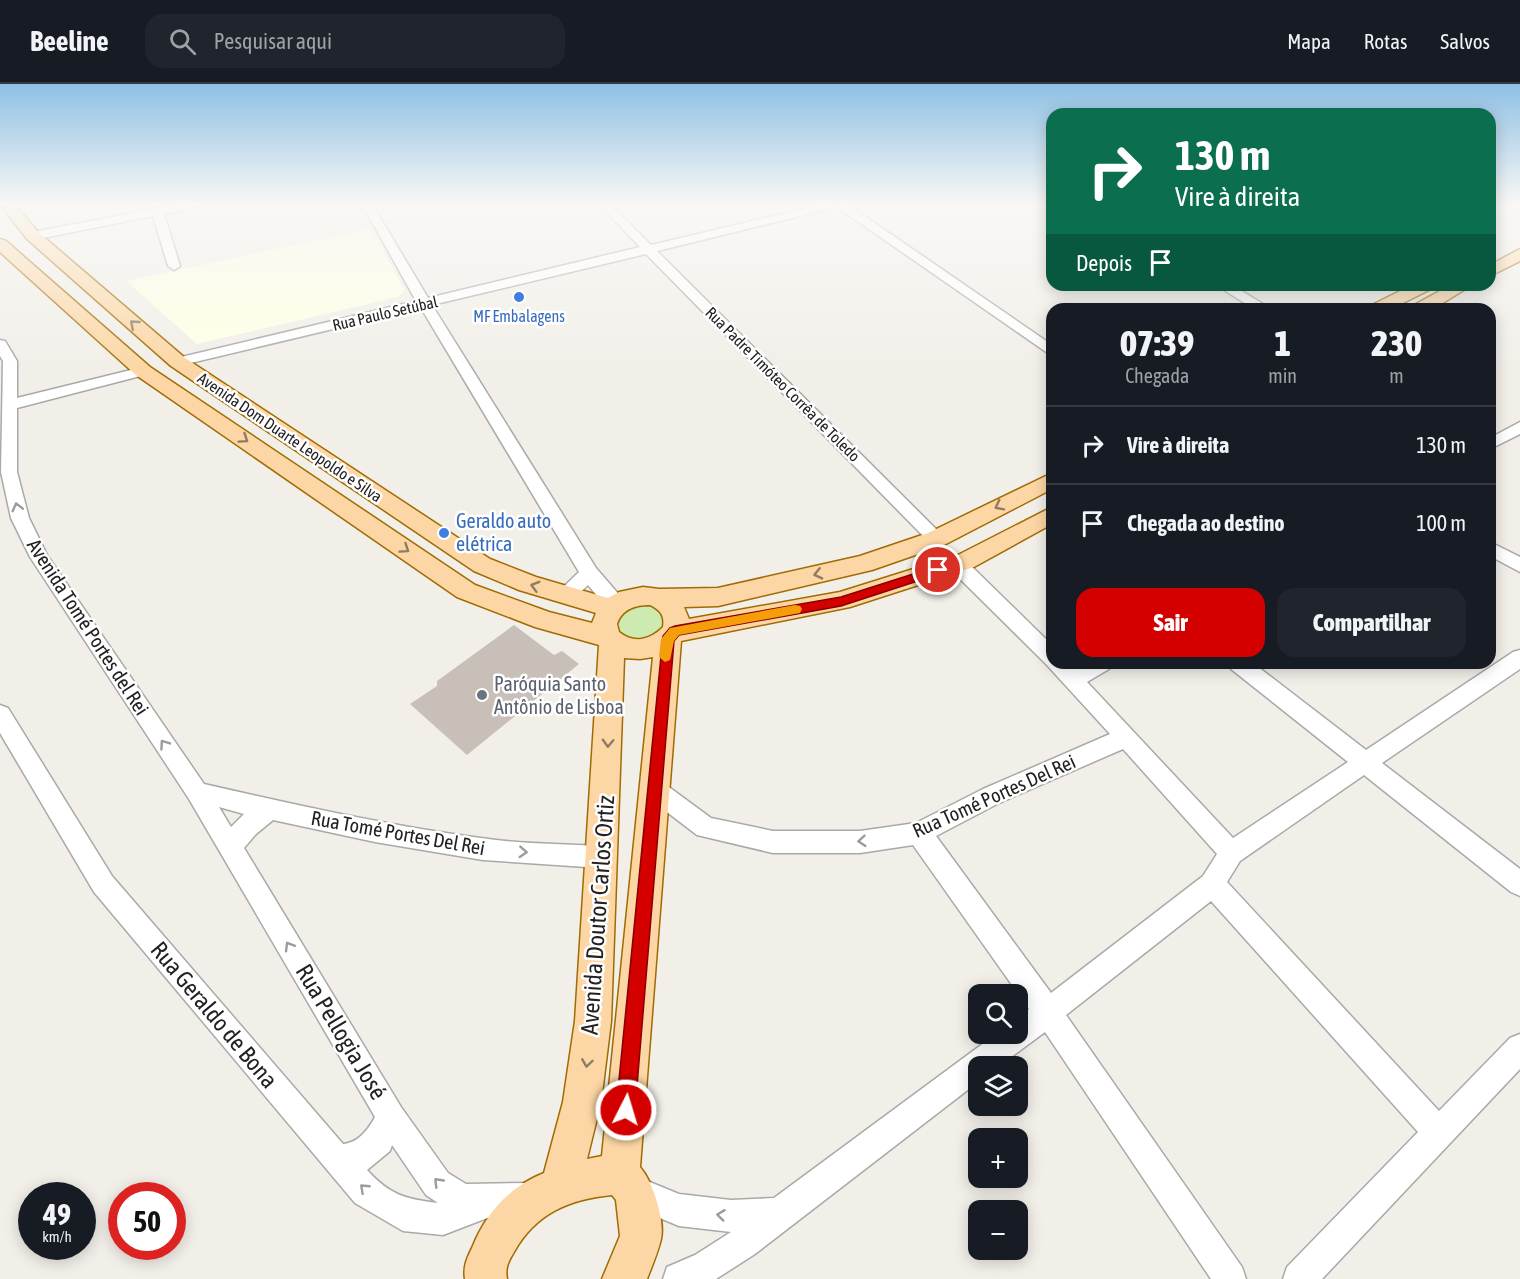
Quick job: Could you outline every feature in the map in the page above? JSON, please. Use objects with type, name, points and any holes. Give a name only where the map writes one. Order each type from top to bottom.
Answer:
[{"type":"main road","name":"Avenida Dom Duarte Leopoldo e Silva","points":[[18,260],[143,371],[466,591],[544,620],[610,639]]},
{"type":"main road","name":"Avenida Dom Duarte Leopoldo e Silva","points":[[60,260],[178,362],[482,565],[528,584],[615,606]]},
{"type":"main road","points":[[41,280],[72,270]]},
{"type":"main road","points":[[1390,303],[1413,291]]},
{"type":"main road","points":[[1431,303],[1453,291]]},
{"type":"main road","points":[[211,417],[239,403]]},
{"type":"main road","points":[[1046,483],[936,539],[864,564],[717,597],[642,596],[615,606],[604,624],[610,639],[622,648],[646,650],[671,635],[841,601],[957,564],[1046,517]]},
{"type":"main road","points":[[660,598],[674,609],[677,616],[671,635]]},
{"type":"main road","name":"Avenida Doutor Carlos Ortiz","points":[[623,1279],[628,1273],[641,1236],[628,1183],[654,789],[671,635]]},
{"type":"main road","name":"Avenida Doutor Carlos Ortiz","points":[[529,1195],[582,1102],[593,1021],[610,639]]},
{"type":"main road","points":[[482,1276],[501,1231],[529,1195],[584,1177],[628,1183]]},
{"type":"street","points":[[172,260],[174,266]]},
{"type":"street","points":[[399,260],[589,573],[615,606]]},
{"type":"street","name":"Rua Paulo Setúbal","points":[[178,362],[605,260]]},
{"type":"street","name":"Rua Padre Timóteo Corrêa de Toledo","points":[[660,260],[936,539]]},
{"type":"street","points":[[919,260],[1046,348]]},
{"type":"street","points":[[1232,291],[1254,303]]},
{"type":"street","name":"Avenida Tomé Portes del Rei","points":[[0,344],[10,361],[9,472],[20,518],[39,556],[197,792]]},
{"type":"street","points":[[9,405],[143,371]]},
{"type":"street","points":[[1496,441],[1520,427]]},
{"type":"street","points":[[1496,552],[1520,566]]},
{"type":"street","points":[[957,564],[1046,652]]},
{"type":"street","points":[[566,595],[589,573]]},
{"type":"street","points":[[679,1279],[739,1249],[779,1214],[1048,1012],[1212,884],[1231,853],[1520,658]]},
{"type":"street","points":[[1062,669],[1127,737],[1231,853]]},
{"type":"street","points":[[1073,680],[1092,669]]},
{"type":"street","points":[[1247,669],[1520,884]]},
{"type":"street","name":"Rua Geraldo de Bona","points":[[0,714],[103,884],[366,1192],[402,1215],[443,1219],[529,1195]]},
{"type":"street","name":"Rua Tomé Portes Del Rei","points":[[654,789],[705,827],[773,842],[860,842],[920,832],[991,796],[1127,737]]},
{"type":"street","name":"Rua Tomé Portes Del Rei","points":[[197,792],[269,810],[418,840],[486,850],[601,856]]},
{"type":"street","name":"Rua Pellogia José","points":[[197,792],[391,1117],[437,1184],[462,1200],[529,1195]]},
{"type":"street","points":[[231,848],[240,832],[252,820],[269,810]]},
{"type":"street","points":[[920,832],[1048,1012],[1230,1279]]},
{"type":"street","points":[[1212,884],[1440,1134]]},
{"type":"street","points":[[1299,1279],[1520,1048]]},
{"type":"street","points":[[337,1160],[358,1158],[379,1140],[391,1117]]},
{"type":"street","points":[[628,1183],[679,1210],[731,1216],[779,1214]]},
{"type":"shaded area","points":[[226,260],[388,260],[405,291],[398,297],[197,344],[126,281]]},
{"type":"green space","points":[[648,605],[662,611],[667,623],[655,640],[622,640],[614,622],[631,606]]},
{"type":"building","name":"Paróquia Santo Antônio de Lisboa","points":[[514,625],[554,655],[562,651],[579,664],[467,755],[410,704],[437,686],[437,681]]},
{"type":"slow traffic","points":[[665,657],[668,639],[675,631],[795,609]]},
{"type":"place","name":"MF Embalagens","points":[[519,297]]},
{"type":"place","name":"Geraldo auto elétrica","points":[[444,533]]},
{"type":"place","name":"Paróquia Santo Antônio de Lisboa","points":[[482,695]]},
{"type":"route","points":[[626,1110],[662,680],[668,639],[675,631],[841,601],[938,570]]}]
